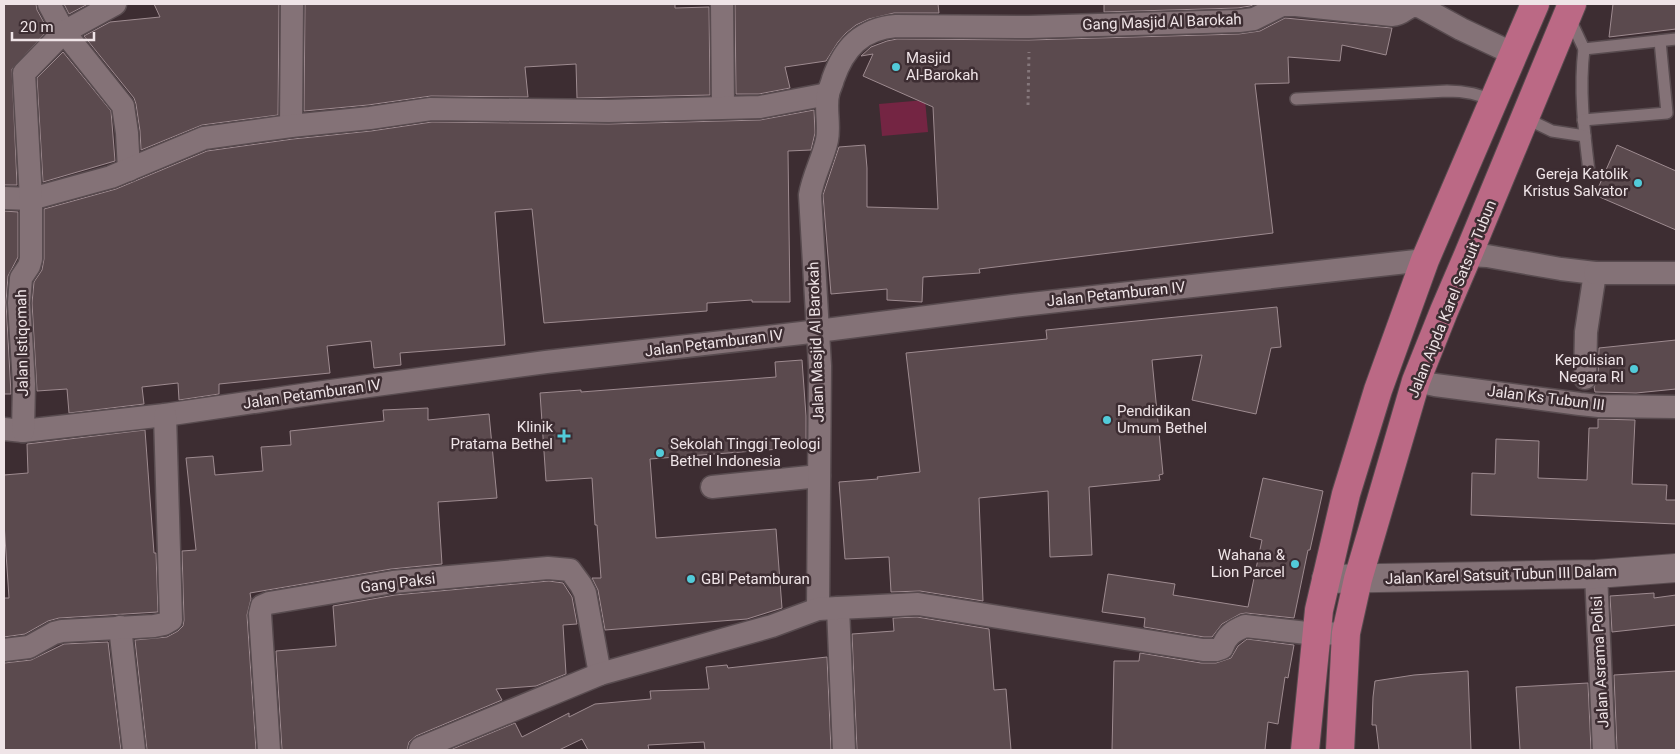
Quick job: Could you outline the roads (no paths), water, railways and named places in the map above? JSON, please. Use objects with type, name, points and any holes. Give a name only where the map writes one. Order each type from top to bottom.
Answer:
[{"type":"main road","points":[[1305,750],[1319,610],[1346,494],[1378,390],[1425,260],[1535,4]]},
{"type":"main road","name":"Jalan Aipda Karel Satsuit Tubun","points":[[1340,750],[1346,633],[1358,579],[1416,381],[1570,9]]},
{"type":"main road","points":[[1493,102],[1525,118]]},
{"type":"street","points":[[49,4],[64,32],[123,106],[129,170]]},
{"type":"street","name":"Jalan Istiqomah","points":[[13,430],[24,384],[19,303],[21,278],[31,259],[32,199],[24,73],[64,32],[115,4]]},
{"type":"street","points":[[291,126],[292,4]]},
{"type":"street","points":[[722,4],[723,107]]},
{"type":"street","name":"Gang Masjid Al Barokah","points":[[828,94],[839,63],[852,44],[868,33],[885,27],[1029,27],[1240,21],[1254,19],[1282,5],[1392,15],[1402,13],[1410,6],[1415,5],[1514,54]]},
{"type":"street","points":[[4,198],[32,199],[111,177],[204,138],[291,126],[370,118],[431,109],[609,111],[760,107],[828,94]]},
{"type":"street","name":"Jalan Masjid Al Barokah","points":[[828,94],[827,137],[823,156],[812,183],[810,195],[820,366],[819,476],[828,608],[844,750]]},
{"type":"street","points":[[1468,255],[1487,256],[1595,273],[1676,273]]},
{"type":"street","name":"Jalan Petamburan IV","points":[[13,430],[165,415],[319,392],[546,362],[818,331],[1013,306],[1425,260]]},
{"type":"street","points":[[1585,378],[1586,332],[1595,273]]},
{"type":"street","name":"Jalan Ks Tubun III","points":[[1416,381],[1600,406],[1676,407]]},
{"type":"street","points":[[4,650],[29,647],[62,631],[154,626],[171,620],[165,415]]},
{"type":"street","points":[[712,488],[819,476]]},
{"type":"street","name":"Gang Paksi","points":[[269,750],[260,614],[262,606],[269,603],[393,582],[548,568],[570,570],[585,593],[600,674]]},
{"type":"street","name":"Jalan Karel Satsuit Tubun III Dalam","points":[[1326,578],[1596,574],[1676,568]]},
{"type":"street","name":"Jalan Asrama Polisi","points":[[1596,574],[1604,750]]},
{"type":"street","points":[[420,750],[600,674],[772,626],[828,608],[918,604],[1203,650],[1222,648],[1225,639],[1235,630],[1245,626],[1316,634],[1346,633]]},
{"type":"street","points":[[120,627],[134,750]]},
{"type":"lane","points":[[1570,9],[1584,49],[1581,75],[1583,120],[1590,171]]},
{"type":"lane","points":[[1584,49],[1676,40]]},
{"type":"lane","points":[[1583,120],[1666,113],[1660,41]]},
{"type":"lane","points":[[1296,99],[1463,91],[1480,94],[1493,102]]},
{"type":"lane","points":[[1525,118],[1552,131],[1585,136]]},
{"type":"place","name":"Masjid Al-Barokah","points":[[896,67]]},
{"type":"place","name":"Gereja Katolik Kristus Salvator","points":[[1638,183]]},
{"type":"place","name":"Kepolisian Negara RI","points":[[1634,369]]},
{"type":"place","name":"Pendidikan Umum Bethel","points":[[1107,420]]},
{"type":"place","name":"Klinik Pratama Bethel","points":[[564,436]]},
{"type":"place","name":"Sekolah Tinggi Teologi Bethel Indonesia","points":[[660,453]]},
{"type":"place","name":"Wahana & Lion Parcel","points":[[1295,564]]},
{"type":"place","name":"GBI Petamburan","points":[[691,579]]}]
